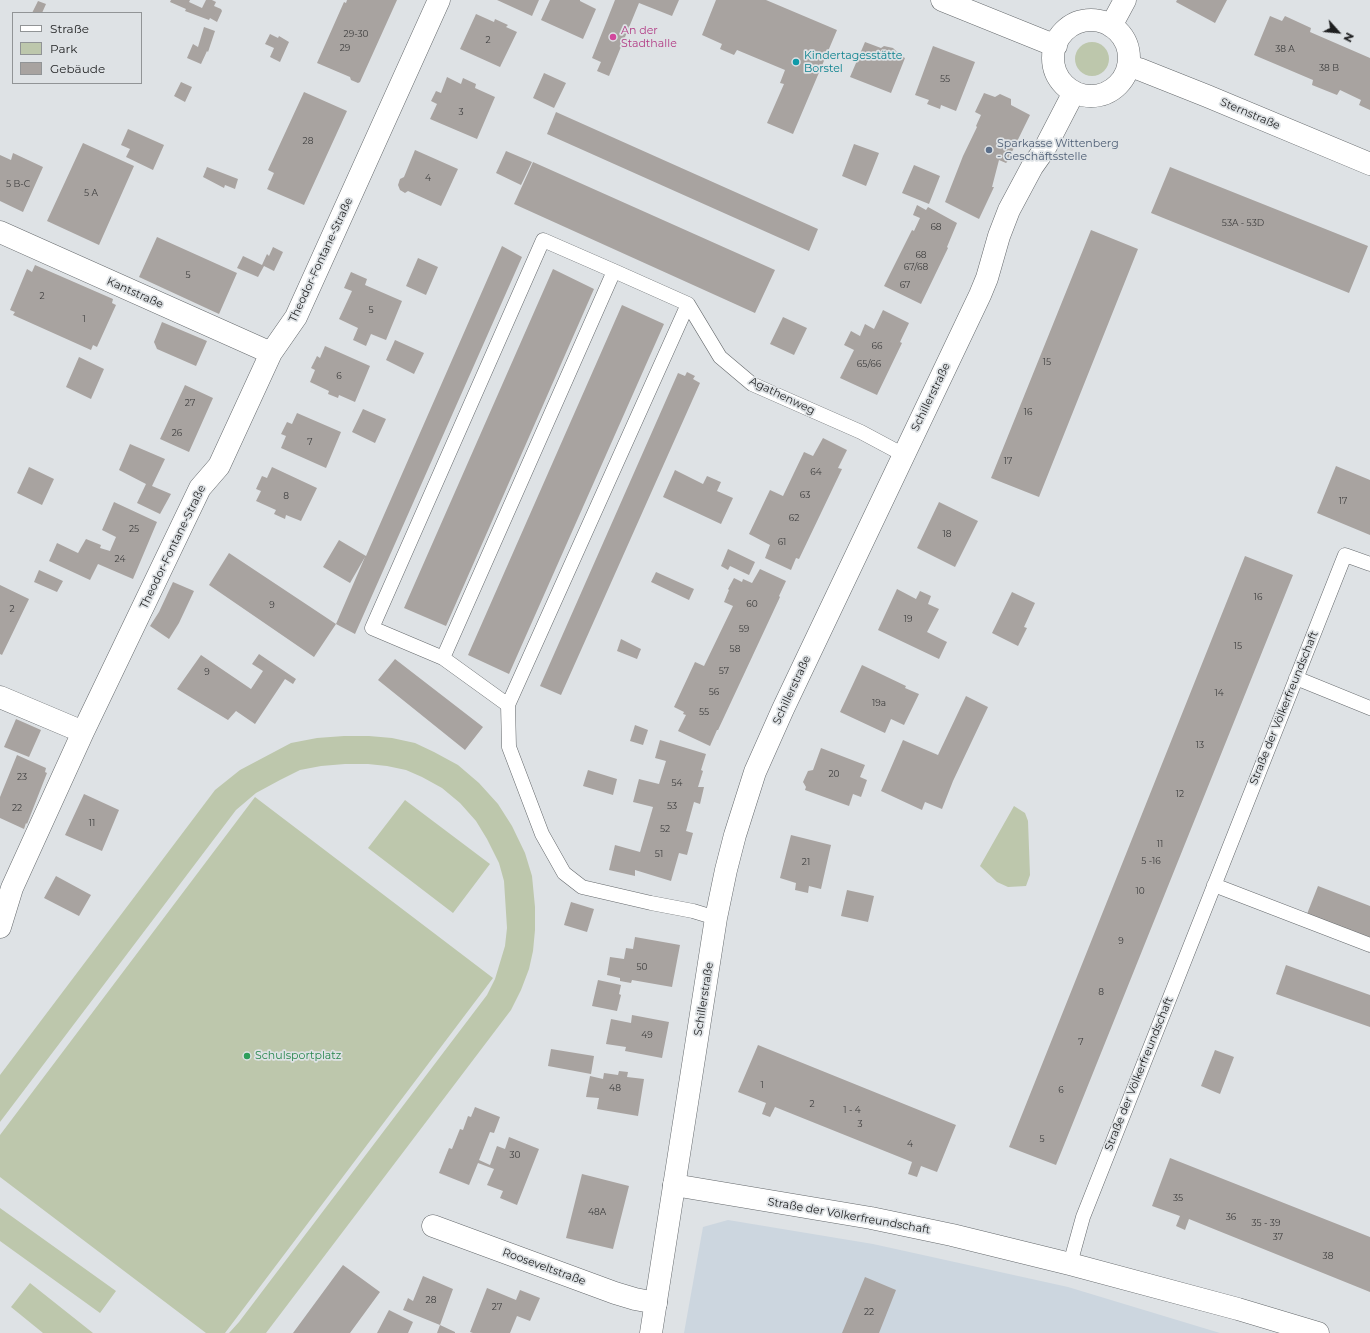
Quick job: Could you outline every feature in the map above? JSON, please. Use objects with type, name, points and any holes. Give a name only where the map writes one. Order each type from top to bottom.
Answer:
[{"type":"street","name":"Theodor-Fontane-Straße","points":[[0,927],[12,888],[83,732],[200,488],[219,466],[271,353],[296,317],[439,0]]},
{"type":"street","points":[[942,0],[1056,46]]},
{"type":"street","points":[[1111,26],[1125,0]]},
{"type":"street","points":[[1095,20],[1104,22],[1111,26],[1118,31],[1126,43],[1129,51],[1128,66],[1121,82],[1107,93],[1090,96],[1074,92],[1063,84],[1056,72],[1053,59],[1056,46],[1064,32],[1071,26],[1079,23],[1095,20]]},
{"type":"street","name":"Sternstraße","points":[[1128,66],[1207,96],[1370,164]]},
{"type":"street","name":"Schillerstraße","points":[[651,1333],[716,918],[735,835],[755,772],[770,737],[980,295],[1009,210],[1023,182],[1044,150],[1074,92]]},
{"type":"street","name":"Kantstraße","points":[[0,232],[271,353]]},
{"type":"street","points":[[0,697],[83,732]]},
{"type":"street","name":"Straße der Völkerfreundschaft","points":[[674,1185],[871,1218],[952,1235],[1070,1264],[1238,1309],[1318,1333]]},
{"type":"street","name":"Rooseveltstraße","points":[[433,1226],[615,1293],[656,1303]]},
{"type":"lane","points":[[508,705],[443,658],[372,628],[543,240],[688,304],[508,705],[509,747],[542,834],[564,873],[582,888],[693,911],[716,918]]},
{"type":"lane","points":[[443,658],[614,271]]},
{"type":"lane","name":"Agathenweg","points":[[688,304],[720,357],[752,384],[861,432],[904,455]]},
{"type":"lane","name":"Straße der Völkerfreundschaft","points":[[1070,1264],[1083,1217],[1345,555],[1370,564]]},
{"type":"lane","points":[[1296,678],[1370,708]]},
{"type":"lane","points":[[1214,885],[1370,945]]},
{"type":"shaded area","points":[[728,1220],[873,1244],[1068,1287],[1220,1333],[684,1333],[703,1227]]},
{"type":"green space","points":[[1089,42],[1095,42],[1099,43],[1106,49],[1109,59],[1108,66],[1102,73],[1095,76],[1089,76],[1085,75],[1078,69],[1075,62],[1075,56],[1076,52],[1082,45]]},
{"type":"green space","points":[[344,736],[392,738],[415,743],[458,765],[479,783],[498,804],[512,826],[525,853],[532,876],[535,907],[533,951],[529,969],[511,1010],[266,1333],[229,1333],[239,1322],[487,995],[495,979],[505,946],[507,928],[504,881],[499,863],[476,821],[460,803],[442,788],[406,770],[387,766],[345,764],[321,766],[300,770],[280,780],[256,793],[236,810],[0,1122],[0,1075],[215,790],[240,770],[291,743],[317,738]]},
{"type":"green space","name":"Schulsportplatz","points":[[255,797],[493,978],[225,1333],[206,1333],[0,1177],[0,1135]]},
{"type":"green space","points":[[405,800],[490,864],[453,913],[368,848]]},
{"type":"green space","points":[[1014,806],[1025,813],[1028,821],[1030,875],[1026,886],[1008,887],[997,882],[980,866]]},
{"type":"green space","points":[[0,1208],[116,1291],[100,1313],[0,1241]]},
{"type":"green space","points":[[30,1283],[93,1333],[43,1333],[11,1307]]},
{"type":"building","points":[[171,0],[190,0],[189,2],[202,8],[206,0],[212,0],[216,2],[214,6],[222,11],[217,22],[210,18],[209,20],[185,11],[186,9],[170,2]]},
{"type":"building","points":[[347,0],[397,0],[360,82],[358,83],[351,80],[350,77],[317,63],[344,2],[346,3]]},
{"type":"building","points":[[497,0],[539,0],[532,16]]},
{"type":"building","points":[[550,0],[580,0],[596,9],[583,39],[541,20]]},
{"type":"building","name":"An der Stadthalle","points":[[615,0],[679,0],[672,16],[639,3],[609,76],[597,71],[601,62],[592,58]]},
{"type":"building","name":"Kindertagesstätte Borstel","points":[[716,0],[766,0],[837,30],[793,134],[767,123],[784,84],[780,83],[785,70],[737,50],[734,55],[720,49],[722,44],[702,35]]},
{"type":"building","points":[[1177,0],[1227,0],[1215,23],[1176,2]]},
{"type":"building","points":[[38,1],[46,4],[42,12],[32,12]]},
{"type":"building","points":[[476,14],[494,22],[495,19],[508,25],[506,27],[517,32],[500,67],[460,49]]},
{"type":"building","points":[[1270,16],[1282,21],[1285,16],[1311,28],[1310,32],[1370,58],[1370,110],[1359,105],[1361,100],[1340,90],[1337,95],[1312,85],[1313,80],[1254,55]]},
{"type":"building","points":[[204,27],[215,31],[208,52],[207,51],[201,64],[187,58],[193,44],[198,47]]},
{"type":"building","points":[[270,34],[278,38],[279,36],[289,42],[280,62],[270,57],[274,48],[265,44]]},
{"type":"building","points":[[865,42],[881,48],[884,46],[893,48],[905,58],[891,93],[850,77]]},
{"type":"building","points":[[933,46],[975,62],[956,111],[941,105],[940,109],[927,104],[929,100],[915,95]]},
{"type":"building","points":[[544,73],[566,83],[554,108],[533,98]]},
{"type":"building","points":[[447,77],[461,84],[463,78],[476,84],[475,88],[495,97],[477,139],[430,119],[437,104],[431,101],[436,91],[441,93]]},
{"type":"building","points":[[181,82],[192,87],[185,102],[174,96]]},
{"type":"building","points":[[304,92],[347,111],[304,205],[267,189],[274,173],[268,170]]},
{"type":"building","name":"Sparkasse Wittenberg - Geschäftsstelle","points":[[984,93],[995,97],[1000,94],[1011,99],[1011,105],[1030,115],[1007,162],[1006,163],[999,160],[992,187],[994,187],[979,219],[945,202],[963,156],[977,127],[976,126],[981,115],[975,112]]},
{"type":"building","points":[[556,112],[818,229],[809,251],[547,134]]},
{"type":"building","points":[[128,129],[164,145],[153,170],[126,157],[130,149],[121,145]]},
{"type":"building","points":[[83,143],[134,166],[99,245],[47,221]]},
{"type":"building","points":[[854,144],[879,153],[866,186],[842,176]]},
{"type":"building","points":[[415,150],[458,169],[441,206],[408,191],[405,193],[400,190],[398,185],[400,179],[404,177]]},
{"type":"building","points":[[506,151],[532,162],[521,185],[496,173]]},
{"type":"building","points":[[13,153],[43,167],[23,212],[0,201],[0,155],[11,160]]},
{"type":"building","points":[[533,162],[775,270],[755,313],[514,204]]},
{"type":"building","points":[[914,165],[940,176],[929,204],[902,193]]},
{"type":"building","points":[[207,167],[238,179],[235,189],[225,185],[224,188],[203,177]]},
{"type":"building","points":[[1170,167],[1368,246],[1349,293],[1151,213]]},
{"type":"building","points":[[917,205],[926,210],[928,207],[957,223],[947,247],[948,248],[921,304],[884,286],[912,230],[914,231],[920,218],[913,215]]},
{"type":"building","points":[[1091,230],[1138,249],[1039,497],[991,478]]},
{"type":"building","points":[[157,237],[237,273],[219,314],[139,277]]},
{"type":"building","points":[[502,246],[522,257],[355,634],[336,624],[365,557],[350,583],[323,567],[339,540],[366,556]]},
{"type":"building","points":[[273,247],[283,252],[274,271],[264,266],[258,277],[237,268],[243,256],[262,265],[267,254],[269,256]]},
{"type":"building","points":[[418,258],[438,267],[426,295],[406,286]]},
{"type":"building","points":[[35,265],[113,299],[112,303],[116,305],[97,347],[93,345],[91,350],[13,315],[15,312],[10,310],[27,269],[32,272]]},
{"type":"building","points":[[553,269],[594,289],[446,626],[404,608]]},
{"type":"building","points":[[351,272],[367,279],[365,285],[402,301],[386,340],[371,334],[366,346],[353,340],[358,328],[339,319],[352,291],[344,288]]},
{"type":"building","points":[[622,305],[664,324],[509,674],[468,655]]},
{"type":"building","points":[[883,310],[909,323],[900,342],[902,343],[877,395],[840,378],[854,350],[844,345],[851,331],[860,336],[865,324],[874,329]]},
{"type":"building","points":[[783,317],[807,328],[794,355],[770,344]]},
{"type":"building","points":[[162,322],[207,341],[196,366],[157,349],[154,342]]},
{"type":"building","points":[[395,340],[424,353],[414,374],[386,360]]},
{"type":"building","points":[[325,346],[370,366],[355,402],[339,395],[338,398],[328,394],[329,391],[310,382],[315,370],[311,368],[317,356],[320,358]]},
{"type":"building","points":[[79,357],[104,369],[91,399],[66,387]]},
{"type":"building","points":[[687,372],[695,376],[693,379],[700,383],[561,695],[540,686],[678,373],[685,376]]},
{"type":"building","points":[[185,385],[213,398],[189,452],[160,439]]},
{"type":"building","points":[[363,409],[386,419],[375,443],[352,432]]},
{"type":"building","points":[[297,413],[341,432],[326,468],[281,448],[286,436],[281,434],[287,422],[292,424]]},
{"type":"building","points":[[823,438],[847,450],[838,468],[842,469],[799,559],[796,558],[791,570],[765,558],[770,545],[749,534],[770,490],[783,496],[804,452],[813,456]]},
{"type":"building","points":[[130,444],[165,459],[152,486],[171,494],[160,514],[137,503],[146,484],[119,470]]},
{"type":"building","points":[[1336,466],[1370,480],[1370,535],[1317,513]]},
{"type":"building","points":[[29,467],[54,479],[42,505],[17,493]]},
{"type":"building","points":[[272,467],[317,488],[301,521],[286,515],[285,519],[274,514],[276,510],[256,501],[261,491],[256,489],[262,476],[267,478]]},
{"type":"building","points":[[675,470],[703,484],[707,476],[721,482],[717,491],[733,498],[721,524],[663,497]]},
{"type":"building","points":[[114,502],[157,522],[133,579],[98,564],[90,580],[49,561],[57,543],[78,553],[86,539],[101,545],[100,548],[110,551],[116,537],[102,530]]},
{"type":"building","points":[[939,502],[978,521],[955,567],[917,548]]},
{"type":"building","points":[[728,549],[755,562],[749,575],[730,566],[728,570],[721,566]]},
{"type":"building","points":[[229,553],[336,624],[314,657],[209,585]]},
{"type":"building","points":[[1245,556],[1293,575],[1056,1165],[1009,1147]]},
{"type":"building","points":[[760,569],[786,581],[779,596],[780,597],[710,746],[678,731],[686,715],[683,714],[684,712],[674,707],[695,662],[704,666],[733,606],[724,602],[729,590],[728,589],[734,578],[742,582],[743,579],[752,583]]},
{"type":"building","points":[[39,570],[63,581],[57,592],[34,582]]},
{"type":"building","points":[[656,572],[694,589],[689,600],[651,582]]},
{"type":"building","points":[[173,582],[194,591],[179,623],[169,639],[150,626],[159,612]]},
{"type":"building","points":[[0,585],[29,599],[2,655],[0,654]]},
{"type":"building","points":[[897,589],[916,599],[920,591],[931,596],[928,604],[939,609],[927,632],[947,642],[939,659],[878,630]]},
{"type":"building","points":[[1012,592],[1035,603],[1024,627],[1027,628],[1018,646],[992,633]]},
{"type":"building","points":[[621,639],[641,649],[637,659],[617,651]]},
{"type":"building","points":[[259,654],[296,679],[293,684],[285,679],[255,724],[236,711],[228,720],[177,689],[201,655],[251,689],[263,671],[252,664]]},
{"type":"building","points":[[395,659],[483,727],[465,750],[378,680]]},
{"type":"building","points":[[862,665],[906,686],[905,688],[919,694],[904,725],[891,719],[885,733],[840,712]]},
{"type":"building","points":[[966,696],[988,707],[953,781],[942,809],[925,802],[922,810],[881,791],[903,740],[938,755]]},
{"type":"building","points":[[16,719],[41,730],[29,757],[4,747]]},
{"type":"building","points":[[635,725],[648,730],[643,745],[630,741]]},
{"type":"building","points":[[660,740],[706,754],[698,787],[704,787],[700,804],[694,802],[686,831],[693,833],[687,855],[679,853],[671,881],[635,870],[635,876],[609,870],[615,845],[640,852],[653,807],[633,802],[639,779],[659,784],[666,761],[655,758]]},
{"type":"building","points":[[821,748],[865,765],[860,777],[867,780],[861,797],[853,794],[849,806],[805,790],[806,787],[803,782],[808,771],[813,770]]},
{"type":"building","points":[[17,755],[46,768],[45,772],[47,773],[24,829],[0,818],[0,797]]},
{"type":"building","points":[[588,770],[617,779],[613,795],[583,786]]},
{"type":"building","points":[[84,794],[119,810],[102,851],[65,835]]},
{"type":"building","points":[[791,835],[831,845],[821,889],[809,886],[808,893],[795,890],[796,883],[780,878]]},
{"type":"building","points":[[56,876],[91,895],[79,916],[44,898]]},
{"type":"building","points":[[1318,886],[1370,906],[1370,939],[1307,914]]},
{"type":"building","points":[[847,890],[874,896],[868,922],[841,916]]},
{"type":"building","points":[[571,902],[594,909],[587,932],[564,925]]},
{"type":"building","points":[[635,937],[680,945],[672,987],[632,980],[631,983],[620,981],[620,978],[607,975],[610,957],[624,959],[626,948],[633,949]]},
{"type":"building","points":[[1286,965],[1370,995],[1370,1027],[1276,994]]},
{"type":"building","points":[[598,980],[621,985],[619,994],[621,995],[617,1011],[592,1006]]},
{"type":"building","points":[[632,1015],[669,1022],[662,1058],[625,1051],[626,1047],[606,1044],[611,1019],[631,1023]]},
{"type":"building","points":[[758,1045],[956,1125],[937,1172],[921,1166],[917,1177],[908,1174],[912,1162],[775,1107],[770,1117],[762,1114],[766,1103],[738,1092]]},
{"type":"building","points":[[551,1049],[594,1056],[591,1074],[548,1066]]},
{"type":"building","points":[[1215,1050],[1234,1057],[1220,1094],[1201,1086]]},
{"type":"building","points":[[619,1071],[628,1072],[627,1077],[644,1079],[638,1116],[597,1109],[599,1098],[586,1097],[590,1076],[603,1079],[604,1073],[618,1075]]},
{"type":"building","points":[[475,1107],[500,1117],[494,1133],[490,1132],[479,1160],[490,1165],[497,1146],[505,1149],[509,1137],[539,1149],[517,1205],[500,1198],[503,1191],[487,1185],[494,1169],[478,1163],[469,1185],[439,1173],[449,1148],[452,1149],[460,1129],[463,1130],[468,1116],[471,1117]]},
{"type":"building","points":[[1170,1158],[1370,1237],[1370,1292],[1189,1219],[1185,1230],[1176,1226],[1180,1216],[1152,1206]]},
{"type":"building","points":[[582,1174],[629,1186],[613,1249],[566,1238]]},
{"type":"building","points":[[343,1265],[380,1292],[350,1333],[293,1333]]},
{"type":"building","points":[[423,1276],[453,1289],[440,1325],[403,1310],[408,1298],[413,1301]]},
{"type":"building","points":[[865,1277],[896,1290],[879,1333],[842,1333]]},
{"type":"building","points":[[487,1288],[516,1300],[520,1290],[540,1298],[530,1321],[517,1316],[510,1333],[470,1332]]},
{"type":"building","points":[[389,1310],[413,1322],[408,1333],[377,1333]]},
{"type":"building","points":[[440,1325],[455,1332],[455,1333],[437,1333]]},
{"type":"place","name":"An der Stadthalle","points":[[613,37]]},
{"type":"place","name":"Kindertagesstätte Borstel","points":[[796,62]]},
{"type":"place","name":"Sparkasse Wittenberg - Geschäftsstelle","points":[[989,150]]},
{"type":"place","name":"Schulsportplatz","points":[[247,1056]]}]
